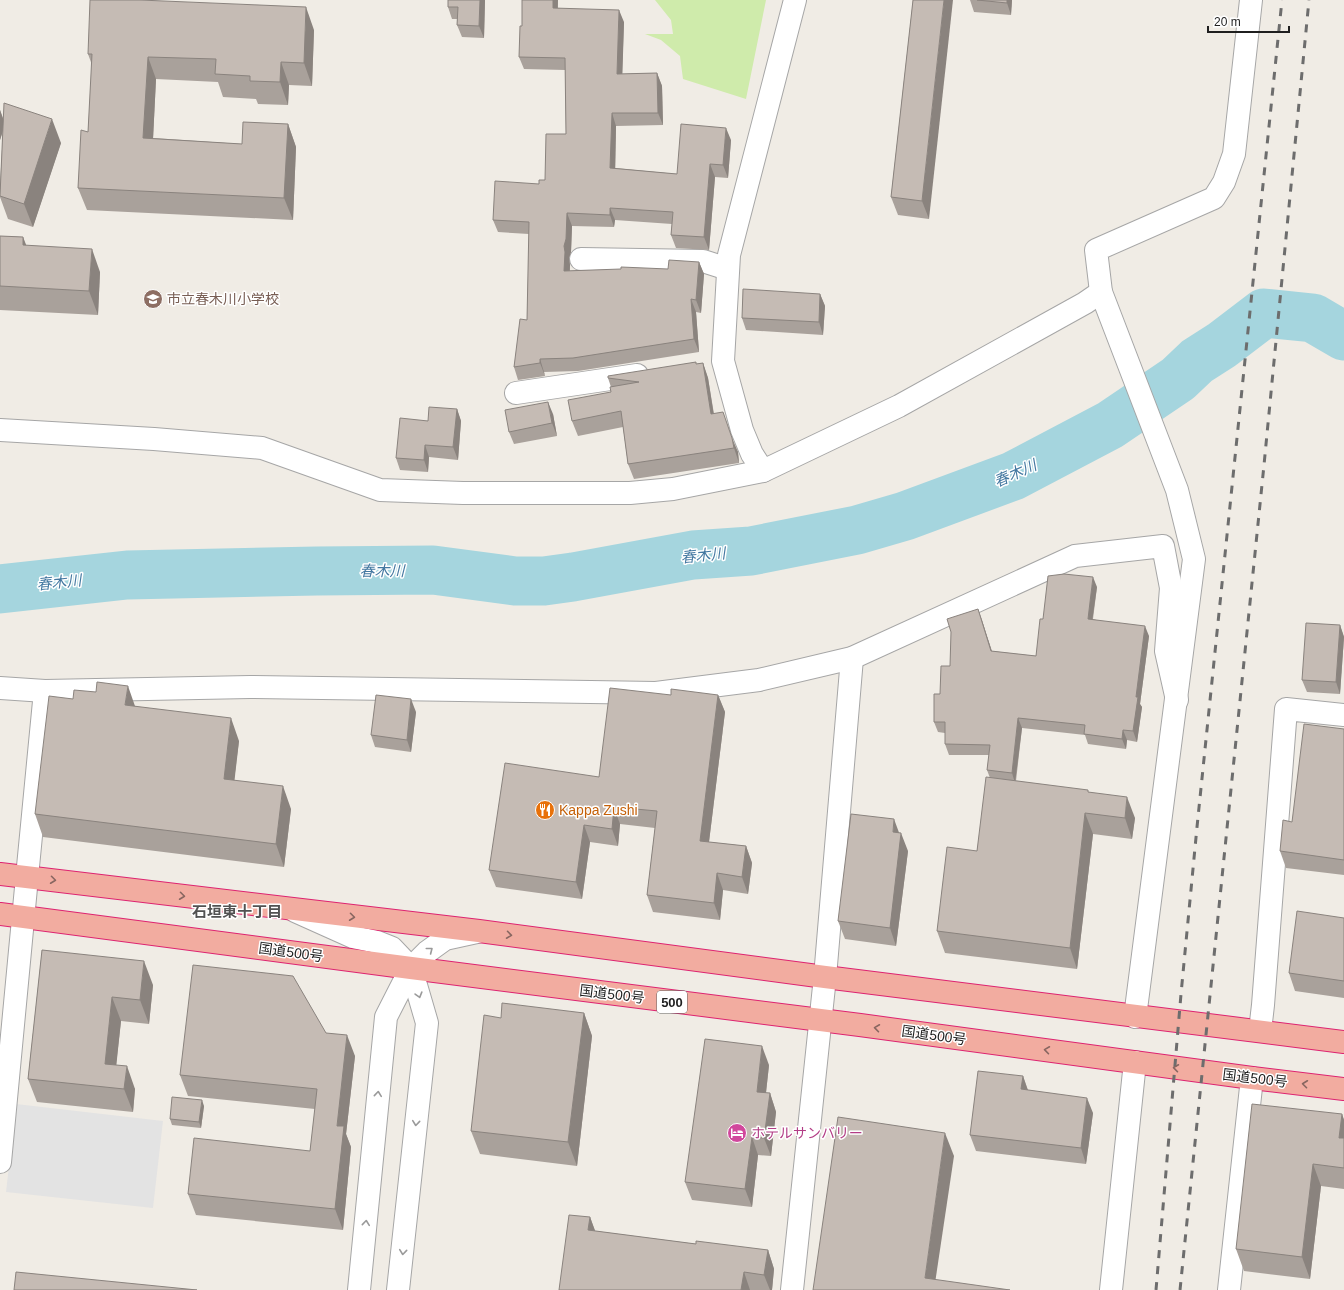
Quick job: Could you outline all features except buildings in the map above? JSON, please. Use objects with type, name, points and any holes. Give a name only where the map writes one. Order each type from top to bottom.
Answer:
[{"type":"highway","points":[[0,874],[479,931],[1135,1017],[1260,1030],[1344,1042]]},
{"type":"highway","name":"国道500号","points":[[0,914],[1344,1089]]},
{"type":"street","points":[[763,471],[752,454],[713,363],[729,255],[795,0]]},
{"type":"street","points":[[1135,1017],[1194,560],[1177,490],[1104,298],[1096,250],[1214,198],[1224,182],[1234,154],[1251,0]]},
{"type":"street","points":[[581,259],[703,261],[728,269]]},
{"type":"street","points":[[0,430],[154,439],[262,448],[380,490],[463,493],[630,493],[673,489],[763,471],[899,406],[1085,303],[1104,298]]},
{"type":"street","points":[[516,393],[659,371]]},
{"type":"street","points":[[0,688],[45,691],[250,687],[656,693],[759,680],[852,658],[1075,556],[1163,546],[1171,588],[1166,651],[1177,700]]},
{"type":"street","points":[[792,1290],[820,1021],[852,658]]},
{"type":"street","points":[[0,1162],[45,691]]},
{"type":"street","points":[[1260,1030],[1286,709],[1344,715]]},
{"type":"street","points":[[290,909],[353,937],[377,942],[392,948],[411,968],[427,1023],[398,1290]]},
{"type":"street","points":[[359,1290],[386,1018],[411,968],[427,952],[445,939],[479,931]]},
{"type":"street","points":[[1111,1290],[1135,1062]]},
{"type":"street","points":[[1229,1290],[1252,1078]]},
{"type":"green space","points":[[655,0],[766,0],[746,99],[683,79],[680,56],[661,40],[645,34],[673,34],[671,20]]},
{"type":"shaded area","points":[[16,1104],[163,1121],[153,1208],[6,1192]]},
{"type":"waterway","name":"春木川","points":[[0,589],[127,575],[317,571],[433,570],[515,581],[544,581],[693,555],[751,551],[857,530],[905,516],[1013,476],[1110,425],[1178,379],[1197,361],[1222,345],[1264,313],[1313,318],[1344,336]]},
{"type":"railway","points":[[1156,1290],[1181,994],[1197,827],[1282,0]]},
{"type":"railway","points":[[1180,1290],[1264,465],[1309,0]]},
{"type":"place","name":"市立春木川小学校","points":[[153,299]]},
{"type":"place","name":"Kappa Zushi","points":[[545,810]]},
{"type":"place","name":"ホテルサンバリー","points":[[737,1133]]},
{"type":"district","name":"石垣東十丁目","points":[[237,911]]}]
